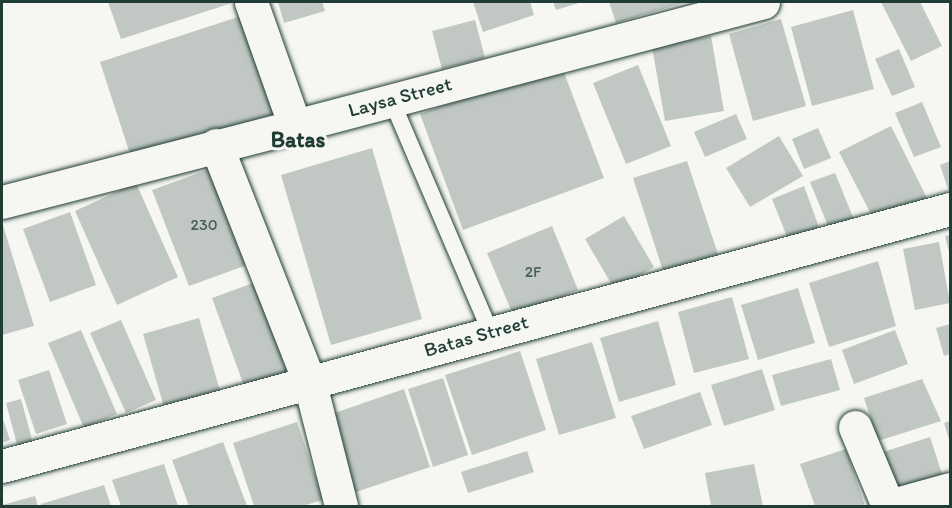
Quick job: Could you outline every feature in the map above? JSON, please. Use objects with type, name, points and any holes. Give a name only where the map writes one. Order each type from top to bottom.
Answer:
[{"type":"street","points":[[251,2],[295,126]]},
{"type":"street","name":"Laysa Street","points":[[2,202],[763,2]]},
{"type":"street","points":[[216,145],[310,384],[341,507]]},
{"type":"street","name":"Batas Street","points":[[2,466],[310,384],[490,331],[951,208]]},
{"type":"street","points":[[855,427],[888,507],[951,489]]},
{"type":"lane","points":[[391,99],[490,331]]},
{"type":"building","points":[[108,2],[235,2],[121,39]]},
{"type":"building","points":[[278,2],[322,2],[325,11],[284,23]]},
{"type":"building","points":[[473,2],[530,2],[534,15],[483,32]]},
{"type":"building","points":[[553,2],[582,2],[556,10]]},
{"type":"building","points":[[609,2],[686,2],[616,23]]},
{"type":"building","points":[[881,2],[920,2],[942,46],[911,61]]},
{"type":"building","points":[[853,10],[874,89],[812,106],[791,27]]},
{"type":"building","points":[[241,16],[274,114],[132,160],[100,62]]},
{"type":"building","points":[[781,19],[806,106],[753,121],[729,34]]},
{"type":"building","points":[[475,20],[485,58],[442,69],[432,31]]},
{"type":"building","points":[[711,36],[724,111],[665,121],[652,47]]},
{"type":"building","points":[[899,49],[915,87],[892,96],[875,59]]},
{"type":"building","points":[[560,62],[604,178],[463,230],[420,114]]},
{"type":"building","points":[[638,65],[671,146],[626,164],[593,83]]},
{"type":"building","points":[[922,102],[941,147],[914,157],[895,113]]},
{"type":"building","points":[[736,114],[747,139],[705,157],[694,132]]},
{"type":"building","points":[[891,126],[927,198],[876,224],[839,152]]},
{"type":"building","points":[[818,128],[831,158],[804,169],[792,139]]},
{"type":"building","points":[[779,136],[803,176],[750,207],[726,168]]},
{"type":"building","points":[[372,148],[422,319],[331,345],[281,175]]},
{"type":"building","points":[[687,161],[719,257],[664,274],[633,178]]},
{"type":"building","points":[[950,161],[950,195],[940,165]]},
{"type":"building","points":[[221,165],[258,261],[189,286],[152,190]]},
{"type":"building","points":[[835,173],[855,222],[830,231],[810,182]]},
{"type":"building","points":[[136,183],[178,277],[117,305],[75,211]]},
{"type":"building","points":[[804,186],[820,230],[789,242],[772,199]]},
{"type":"building","points":[[70,212],[96,285],[50,302],[23,229]]},
{"type":"building","points":[[624,216],[654,267],[615,290],[585,239]]},
{"type":"building","points":[[2,222],[34,326],[2,335]]},
{"type":"building","points":[[552,226],[578,290],[514,317],[487,253]]},
{"type":"building","points":[[950,235],[950,256],[945,236]]},
{"type":"building","points":[[939,242],[950,303],[915,310],[903,249]]},
{"type":"building","points":[[878,261],[896,326],[829,347],[809,283]]},
{"type":"building","points":[[267,278],[303,374],[247,394],[212,298]]},
{"type":"building","points":[[798,288],[815,343],[758,360],[741,305]]},
{"type":"building","points":[[732,297],[749,359],[694,373],[678,312]]},
{"type":"building","points":[[199,318],[220,391],[164,407],[143,334]]},
{"type":"building","points":[[121,320],[156,400],[126,413],[90,333]]},
{"type":"building","points":[[658,321],[676,385],[619,402],[600,338]]},
{"type":"building","points":[[950,324],[950,354],[944,356],[936,328]]},
{"type":"building","points":[[81,330],[117,414],[84,428],[48,343]]},
{"type":"building","points":[[895,330],[908,364],[854,384],[842,350]]},
{"type":"building","points":[[592,342],[616,418],[559,435],[536,359]]},
{"type":"building","points":[[520,351],[546,430],[472,455],[445,375]]},
{"type":"building","points":[[831,359],[840,390],[781,406],[772,375]]},
{"type":"building","points":[[762,369],[775,410],[724,426],[711,385]]},
{"type":"building","points":[[49,370],[67,424],[36,434],[18,380]]},
{"type":"building","points":[[443,378],[468,455],[433,467],[408,389]]},
{"type":"building","points":[[922,379],[941,421],[878,441],[864,398]]},
{"type":"building","points":[[404,389],[430,467],[350,494],[323,417]]},
{"type":"building","points":[[700,392],[712,425],[644,449],[631,416]]},
{"type":"building","points":[[21,399],[34,447],[19,452],[6,403]]},
{"type":"building","points":[[2,416],[10,440],[2,443]]},
{"type":"building","points":[[950,421],[950,443],[944,423]]},
{"type":"building","points":[[297,422],[323,500],[302,506],[254,506],[233,443]]},
{"type":"building","points":[[930,437],[944,480],[897,495],[883,452]]},
{"type":"building","points":[[223,442],[247,506],[189,506],[172,460]]},
{"type":"building","points":[[846,449],[865,506],[815,506],[800,464]]},
{"type":"building","points":[[527,451],[534,472],[468,493],[461,472]]},
{"type":"building","points":[[164,464],[178,506],[121,506],[112,480]]},
{"type":"building","points":[[754,464],[763,506],[711,506],[705,473]]},
{"type":"building","points":[[104,485],[111,506],[42,506],[41,504]]},
{"type":"building","points":[[35,496],[38,506],[2,506],[2,505]]},
{"type":"district","name":"Batas","points":[[298,140]]}]
